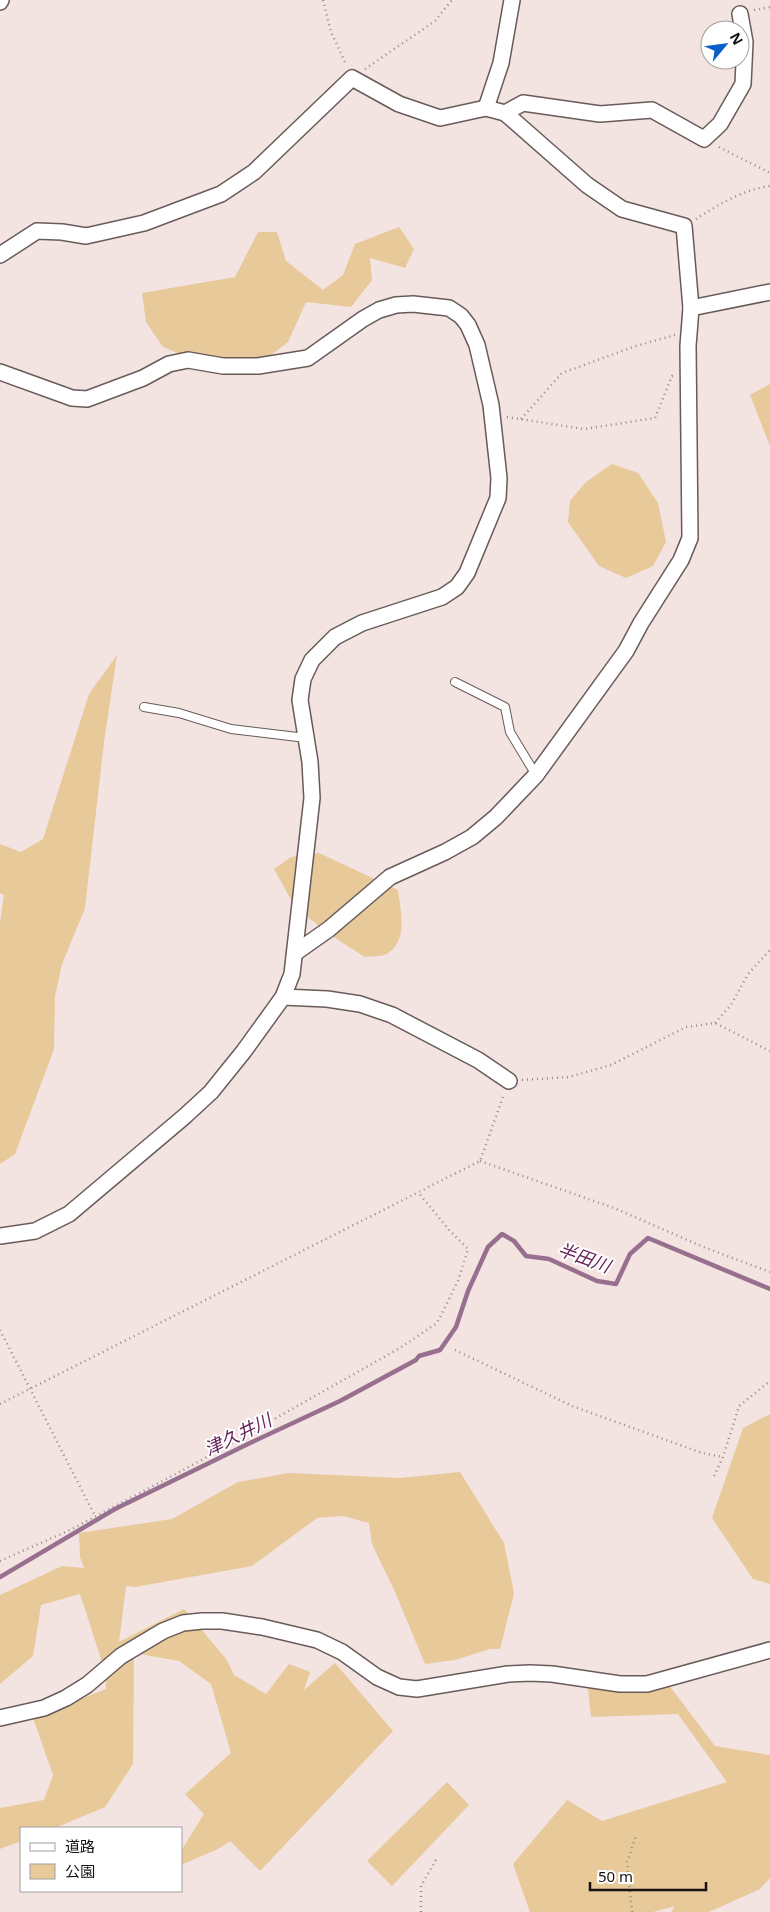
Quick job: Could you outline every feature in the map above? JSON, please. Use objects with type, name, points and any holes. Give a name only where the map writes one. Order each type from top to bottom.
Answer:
[{"type":"street","points":[[486,108],[501,63],[512,0]]},
{"type":"street","points":[[505,113],[523,103],[600,114],[652,110],[704,139],[720,124],[743,84],[746,42],[740,14]]},
{"type":"street","points":[[0,254],[37,231],[62,232],[86,236],[144,223],[221,194],[254,172],[352,78],[400,104],[440,118],[486,108],[505,113],[587,185],[622,209],[684,226],[691,308],[688,331],[690,538],[681,560],[641,623],[626,652],[536,774],[496,817],[472,837],[445,852],[390,877],[328,929],[295,953]]},
{"type":"street","points":[[691,308],[770,292]]},
{"type":"street","points":[[0,372],[72,398],[87,399],[143,378],[168,364],[188,360],[223,366],[266,365],[308,358],[363,319],[379,310],[396,305],[413,304],[449,308],[461,316],[468,325],[477,345],[492,415],[499,478],[498,498],[467,573],[457,587],[442,597],[362,622],[335,637],[312,660],[303,679],[300,700],[310,762],[312,798],[292,974],[283,997],[244,1051],[211,1092],[107,1184],[69,1214],[36,1231],[0,1236]]},
{"type":"street","points":[[283,997],[327,999],[360,1004],[392,1015],[478,1060],[509,1081]]},
{"type":"street","points":[[0,1718],[44,1708],[66,1698],[87,1685],[121,1656],[163,1631],[183,1624],[202,1621],[222,1621],[317,1640],[342,1652],[377,1677],[399,1687],[417,1689],[508,1674],[530,1673],[552,1674],[620,1684],[647,1684],[770,1650]]},
{"type":"lane","points":[[455,682],[505,708],[510,732],[536,774]]},
{"type":"lane","points":[[144,708],[179,713],[231,729],[306,738]]},
{"type":"path","points":[[323,0],[331,32],[352,78],[436,21],[452,0]]},
{"type":"path","points":[[704,139],[770,173]]},
{"type":"path","points":[[684,226],[719,204],[760,187],[770,186]]},
{"type":"path","points":[[521,419],[562,373],[636,346],[688,331]]},
{"type":"path","points":[[492,415],[584,429],[655,418],[672,376],[688,374]]},
{"type":"path","points":[[716,1023],[731,1005],[748,974],[770,950]]},
{"type":"path","points":[[0,1404],[480,1161],[509,1081],[569,1077],[611,1065],[686,1026],[716,1023],[770,1051]]},
{"type":"path","points":[[480,1161],[614,1208],[706,1248],[770,1272]]},
{"type":"path","points":[[0,1562],[70,1530],[200,1461],[400,1348],[437,1323],[458,1281],[468,1249],[450,1232],[418,1192]]},
{"type":"path","points":[[0,1330],[95,1516]]},
{"type":"path","points":[[455,1350],[572,1406],[702,1453],[723,1457]]},
{"type":"path","points":[[714,1476],[723,1457],[739,1406],[770,1381]]},
{"type":"path","points":[[632,1912],[627,1862],[636,1836]]},
{"type":"path","points":[[421,1912],[421,1886],[437,1858]]},
{"type":"green space","points":[[399,227],[414,249],[405,268],[370,258],[372,280],[351,307],[306,302],[288,342],[271,355],[239,363],[195,360],[163,347],[146,322],[142,293],[235,277],[258,232],[277,232],[286,261],[323,290],[343,275],[355,244]]},
{"type":"green space","points":[[770,384],[770,446],[750,395]]},
{"type":"green space","points":[[612,464],[638,473],[658,503],[666,542],[653,566],[626,578],[599,566],[568,522],[570,501],[586,482]]},
{"type":"green space","points":[[117,655],[104,742],[85,908],[62,964],[55,996],[54,1049],[15,1154],[0,1164],[0,922],[4,895],[0,893],[0,844],[21,852],[43,839],[89,694]]},
{"type":"green space","points":[[319,853],[398,890],[402,924],[401,932],[395,947],[388,953],[380,956],[365,957],[332,936],[295,907],[274,869],[291,857]]},
{"type":"green space","points":[[770,1414],[770,1584],[753,1579],[712,1518],[743,1428]]},
{"type":"green space","points":[[460,1472],[504,1543],[514,1593],[500,1649],[490,1649],[455,1660],[425,1664],[395,1592],[372,1544],[369,1523],[343,1516],[317,1518],[252,1566],[135,1587],[126,1586],[119,1642],[184,1609],[227,1660],[234,1675],[266,1694],[289,1664],[310,1672],[304,1690],[335,1663],[393,1731],[260,1871],[230,1841],[218,1849],[182,1865],[182,1849],[204,1814],[185,1794],[231,1753],[211,1684],[179,1661],[134,1653],[133,1764],[105,1807],[57,1827],[20,1827],[20,1841],[0,1849],[0,1808],[44,1800],[53,1775],[33,1718],[106,1689],[106,1674],[80,1594],[41,1605],[33,1656],[0,1684],[0,1595],[62,1566],[84,1568],[80,1557],[79,1533],[172,1519],[238,1482],[289,1473],[400,1478]]},
{"type":"green space","points":[[665,1680],[715,1746],[770,1755],[770,1878],[760,1889],[709,1912],[671,1912],[675,1906],[653,1912],[530,1912],[513,1864],[567,1800],[602,1821],[727,1782],[678,1714],[591,1717],[588,1689],[608,1683]]},
{"type":"green space","points":[[447,1782],[469,1805],[392,1886],[367,1861]]},
{"type":"waterway","name":"津久井川","points":[[0,1577],[115,1509],[340,1401],[416,1360],[419,1356],[440,1350],[456,1327],[468,1291],[488,1247],[502,1234],[514,1241],[526,1256],[549,1259],[597,1281],[616,1284],[630,1254],[648,1238],[770,1289]]},
{"type":"water label","name":"半田川","points":[[584,1258]]}]
